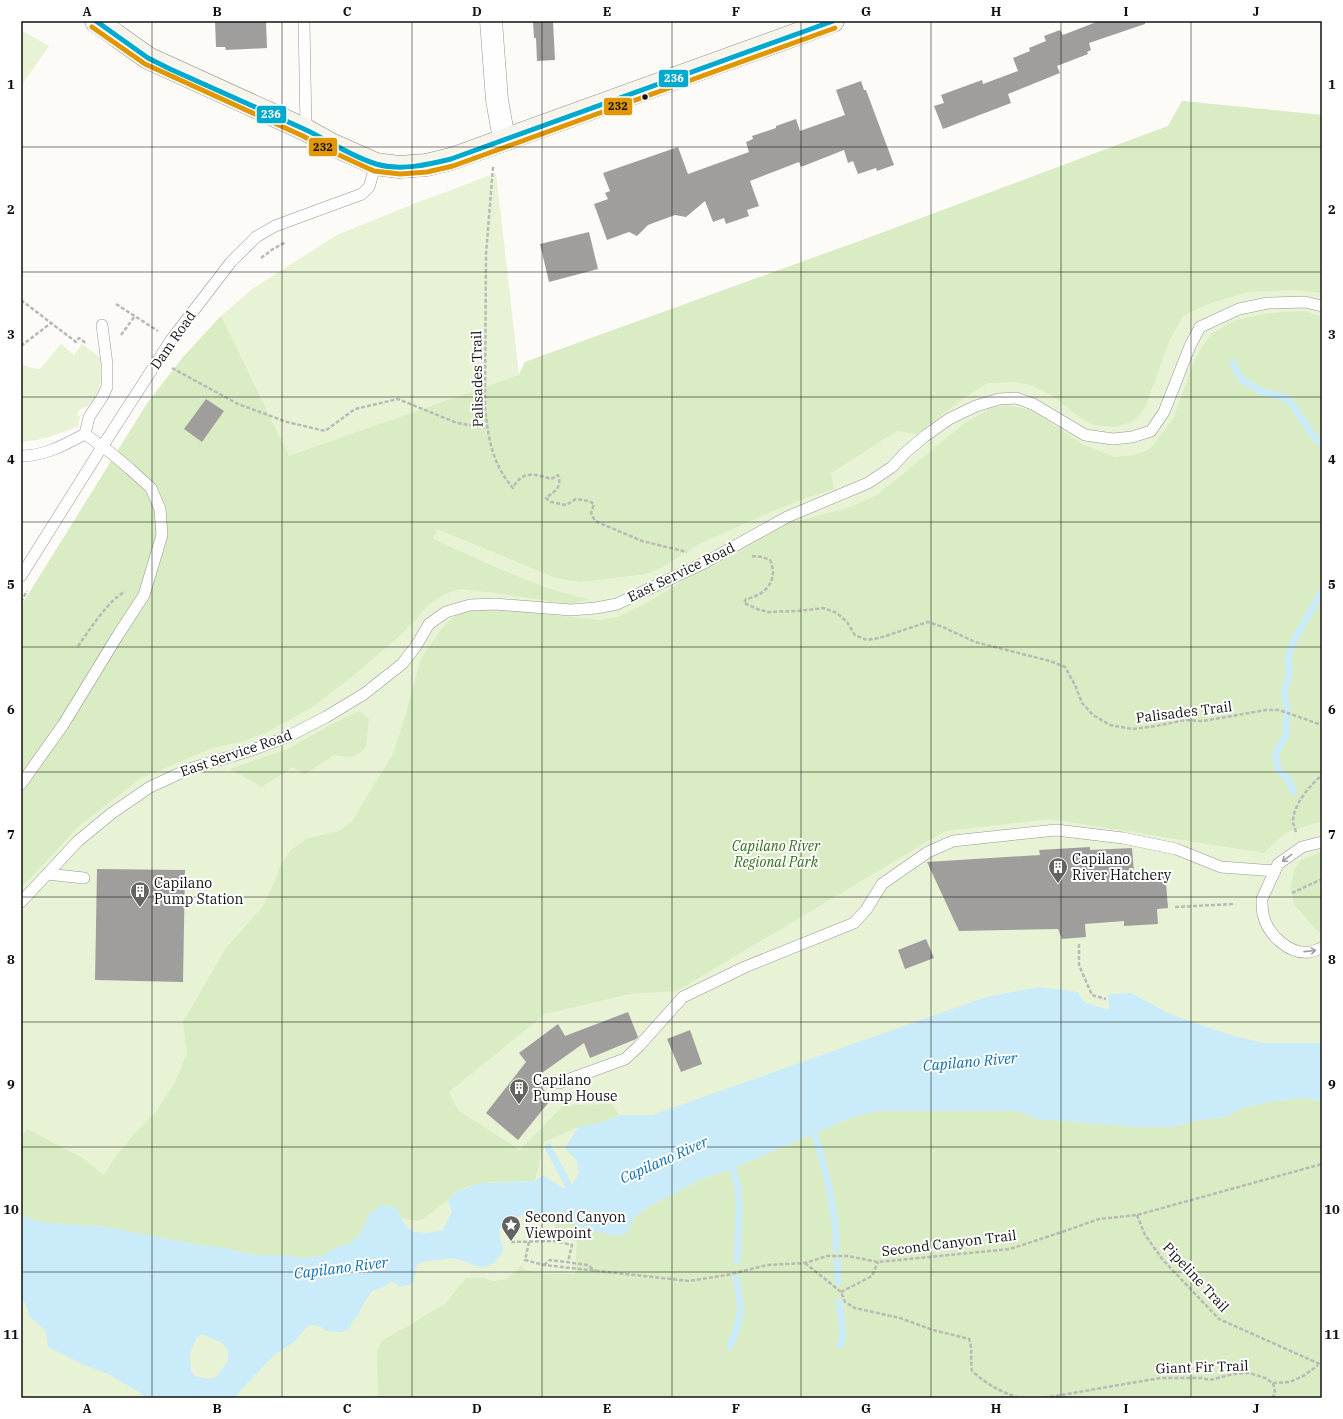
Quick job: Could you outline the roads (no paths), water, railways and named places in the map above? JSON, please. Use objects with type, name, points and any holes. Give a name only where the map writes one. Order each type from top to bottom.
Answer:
[{"type":"main road","points":[[117,36],[148,58],[306,130],[331,144],[376,164],[399,167],[426,165],[451,159],[833,21]]},
{"type":"street","points":[[96,21],[117,36]]},
{"type":"street","points":[[491,21],[497,100],[504,140]]},
{"type":"lane","points":[[304,21],[306,130]]},
{"type":"lane","name":"Dam Road","points":[[21,576],[102,447],[172,340],[231,262],[256,237],[275,226],[362,194],[369,187],[376,164]]},
{"type":"lane","name":"East Service Road","points":[[21,902],[78,841],[112,813],[150,787],[189,769],[252,750],[287,737],[326,717],[364,694],[402,664],[416,646],[429,624],[446,612],[470,605],[489,604],[571,610],[617,604],[723,553],[787,517],[868,483],[892,467],[906,452],[925,436],[949,419],[976,406],[999,399],[1016,398],[1033,404],[1085,435],[1113,439],[1132,437],[1151,431],[1164,412],[1190,346],[1200,327],[1239,309],[1268,303],[1305,302],[1322,306]]},
{"type":"lane","points":[[85,434],[89,416],[103,396],[107,387],[107,364],[102,325]]},
{"type":"lane","points":[[21,784],[63,725],[144,595],[162,535],[160,509],[151,488],[111,453],[85,434]]},
{"type":"lane","points":[[21,456],[29,456],[52,450],[85,434]]},
{"type":"lane","points":[[559,1083],[625,1058],[639,1046],[684,997],[745,967],[854,923],[866,910],[882,884],[928,852],[953,841],[1056,830],[1123,838],[1169,848],[1221,867],[1275,871]]},
{"type":"lane","points":[[1322,842],[1302,847],[1278,864],[1262,899],[1263,915],[1272,933],[1286,946],[1296,951],[1310,952],[1322,948]]},
{"type":"lane","points":[[47,874],[84,878]]},
{"type":"water","name":"Capilano River","points":[[1039,987],[1078,992],[1084,1002],[1109,1010],[1108,994],[1131,993],[1168,1013],[1230,1035],[1264,1043],[1322,1043],[1322,1101],[1302,1098],[1268,1102],[1243,1108],[1225,1117],[1193,1121],[1173,1127],[1139,1127],[1037,1119],[1019,1111],[877,1111],[850,1118],[727,1171],[706,1177],[646,1208],[633,1219],[626,1234],[617,1236],[594,1231],[542,1213],[522,1215],[502,1225],[499,1231],[503,1251],[499,1258],[492,1264],[480,1267],[458,1259],[423,1262],[417,1266],[414,1282],[399,1287],[395,1282],[390,1283],[384,1287],[372,1291],[361,1308],[359,1314],[351,1323],[350,1329],[341,1332],[326,1331],[321,1327],[313,1325],[308,1326],[293,1343],[275,1354],[235,1398],[144,1398],[142,1394],[108,1374],[84,1365],[48,1347],[46,1331],[30,1317],[26,1305],[21,1298],[21,1215],[39,1222],[106,1227],[204,1246],[220,1247],[255,1255],[277,1255],[305,1258],[325,1255],[335,1247],[345,1245],[359,1236],[369,1214],[380,1206],[395,1206],[408,1228],[416,1232],[435,1232],[443,1230],[452,1212],[448,1200],[456,1192],[479,1183],[535,1181],[543,1175],[563,1188],[571,1186],[579,1173],[577,1161],[565,1148],[578,1127],[604,1122],[619,1115],[652,1115],[986,997]],"holes":[[[202,1334],[222,1343],[228,1350],[228,1361],[216,1377],[209,1379],[195,1376],[191,1370],[190,1353],[197,1337]]]},
{"type":"waterway","points":[[1233,363],[1241,379],[1262,392],[1277,395],[1289,400],[1313,436],[1322,444]]},
{"type":"waterway","points":[[1293,791],[1288,779],[1279,771],[1275,755],[1286,735],[1287,707],[1284,693],[1289,675],[1288,656],[1294,640],[1322,591]]},
{"type":"waterway","points":[[812,1126],[829,1187],[836,1234],[836,1249]]},
{"type":"waterway","points":[[548,1147],[573,1194]]},
{"type":"waterway","points":[[731,1160],[738,1188],[739,1209],[737,1260]]},
{"type":"waterway","points":[[837,1261],[838,1282]]},
{"type":"waterway","points":[[730,1346],[737,1327],[741,1309],[736,1278]]},
{"type":"waterway","points":[[839,1302],[843,1334],[840,1345]]},
{"type":"place","name":"Capilano River Hatchery","points":[[1058,884]]},
{"type":"place","name":"Capilano Pump Station","points":[[140,908]]},
{"type":"place","name":"Capilano Pump House","points":[[519,1105]]},
{"type":"place","name":"Second Canyon Viewpoint","points":[[511,1242]]},
{"type":"park label","name":"Capilano River Regional Park","points":[[776,854]]}]
